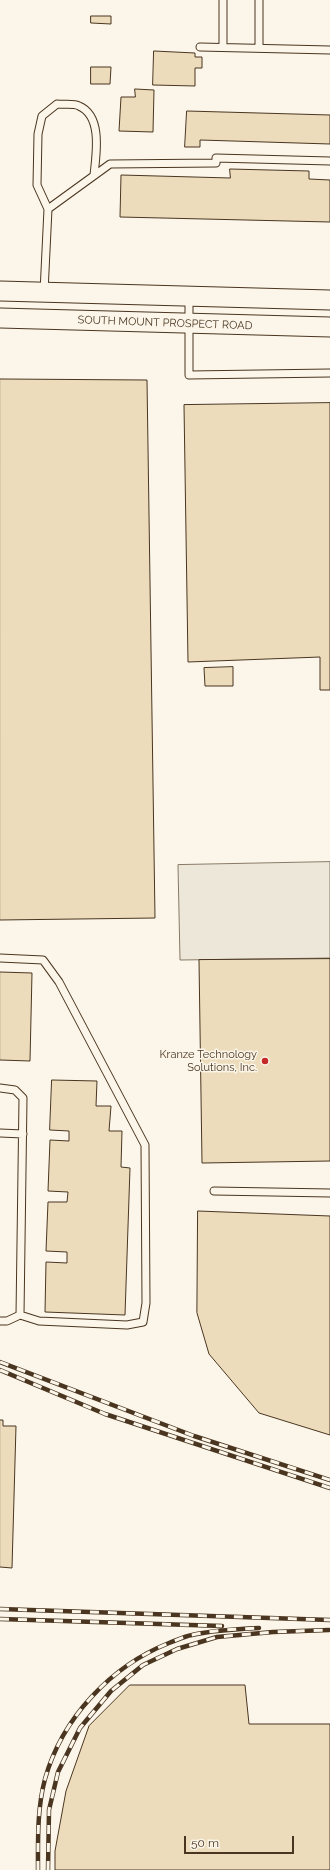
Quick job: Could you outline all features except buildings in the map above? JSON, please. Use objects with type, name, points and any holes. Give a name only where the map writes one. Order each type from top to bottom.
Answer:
[{"type":"main road","points":[[0,291],[330,300]]},
{"type":"main road","name":"SOUTH MOUNT PROSPECT ROAD","points":[[0,318],[330,327]]},
{"type":"lane","points":[[223,47],[224,0]]},
{"type":"lane","points":[[259,0],[259,48]]},
{"type":"lane","points":[[200,46],[330,50]]},
{"type":"lane","points":[[44,292],[48,209],[37,185],[38,134],[42,116],[57,104],[79,106],[91,116],[97,136],[94,175]]},
{"type":"lane","points":[[48,209],[110,164],[216,164],[216,158],[330,161]]},
{"type":"lane","points":[[189,296],[189,375],[330,373]]},
{"type":"lane","points":[[0,958],[43,960],[59,982],[145,1145],[146,1303],[143,1322],[127,1325],[38,1321],[20,1315],[7,1321],[0,1321]]},
{"type":"lane","points":[[0,1088],[15,1090],[23,1098],[20,1315]]},
{"type":"lane","points":[[0,1133],[23,1134]]},
{"type":"lane","points":[[214,1191],[330,1193]]},
{"type":"shaded area","points":[[330,862],[330,958],[180,960],[178,865]]},
{"type":"railway","points":[[0,1362],[194,1436],[330,1480]]},
{"type":"railway","points":[[0,1370],[105,1414],[330,1488]]},
{"type":"railway","points":[[0,1609],[330,1620]]},
{"type":"railway","points":[[0,1619],[222,1626]]},
{"type":"railway","points":[[38,1870],[39,1813],[45,1779],[63,1735],[76,1715],[92,1697],[109,1680],[128,1665],[169,1643],[200,1633],[259,1628]]},
{"type":"railway","points":[[48,1870],[49,1810],[58,1772],[80,1728],[111,1691],[143,1665],[177,1649],[217,1637],[273,1632],[329,1630]]},
{"type":"place","name":"Kranze Technology Solutions, Inc.","points":[[265,1061]]}]
